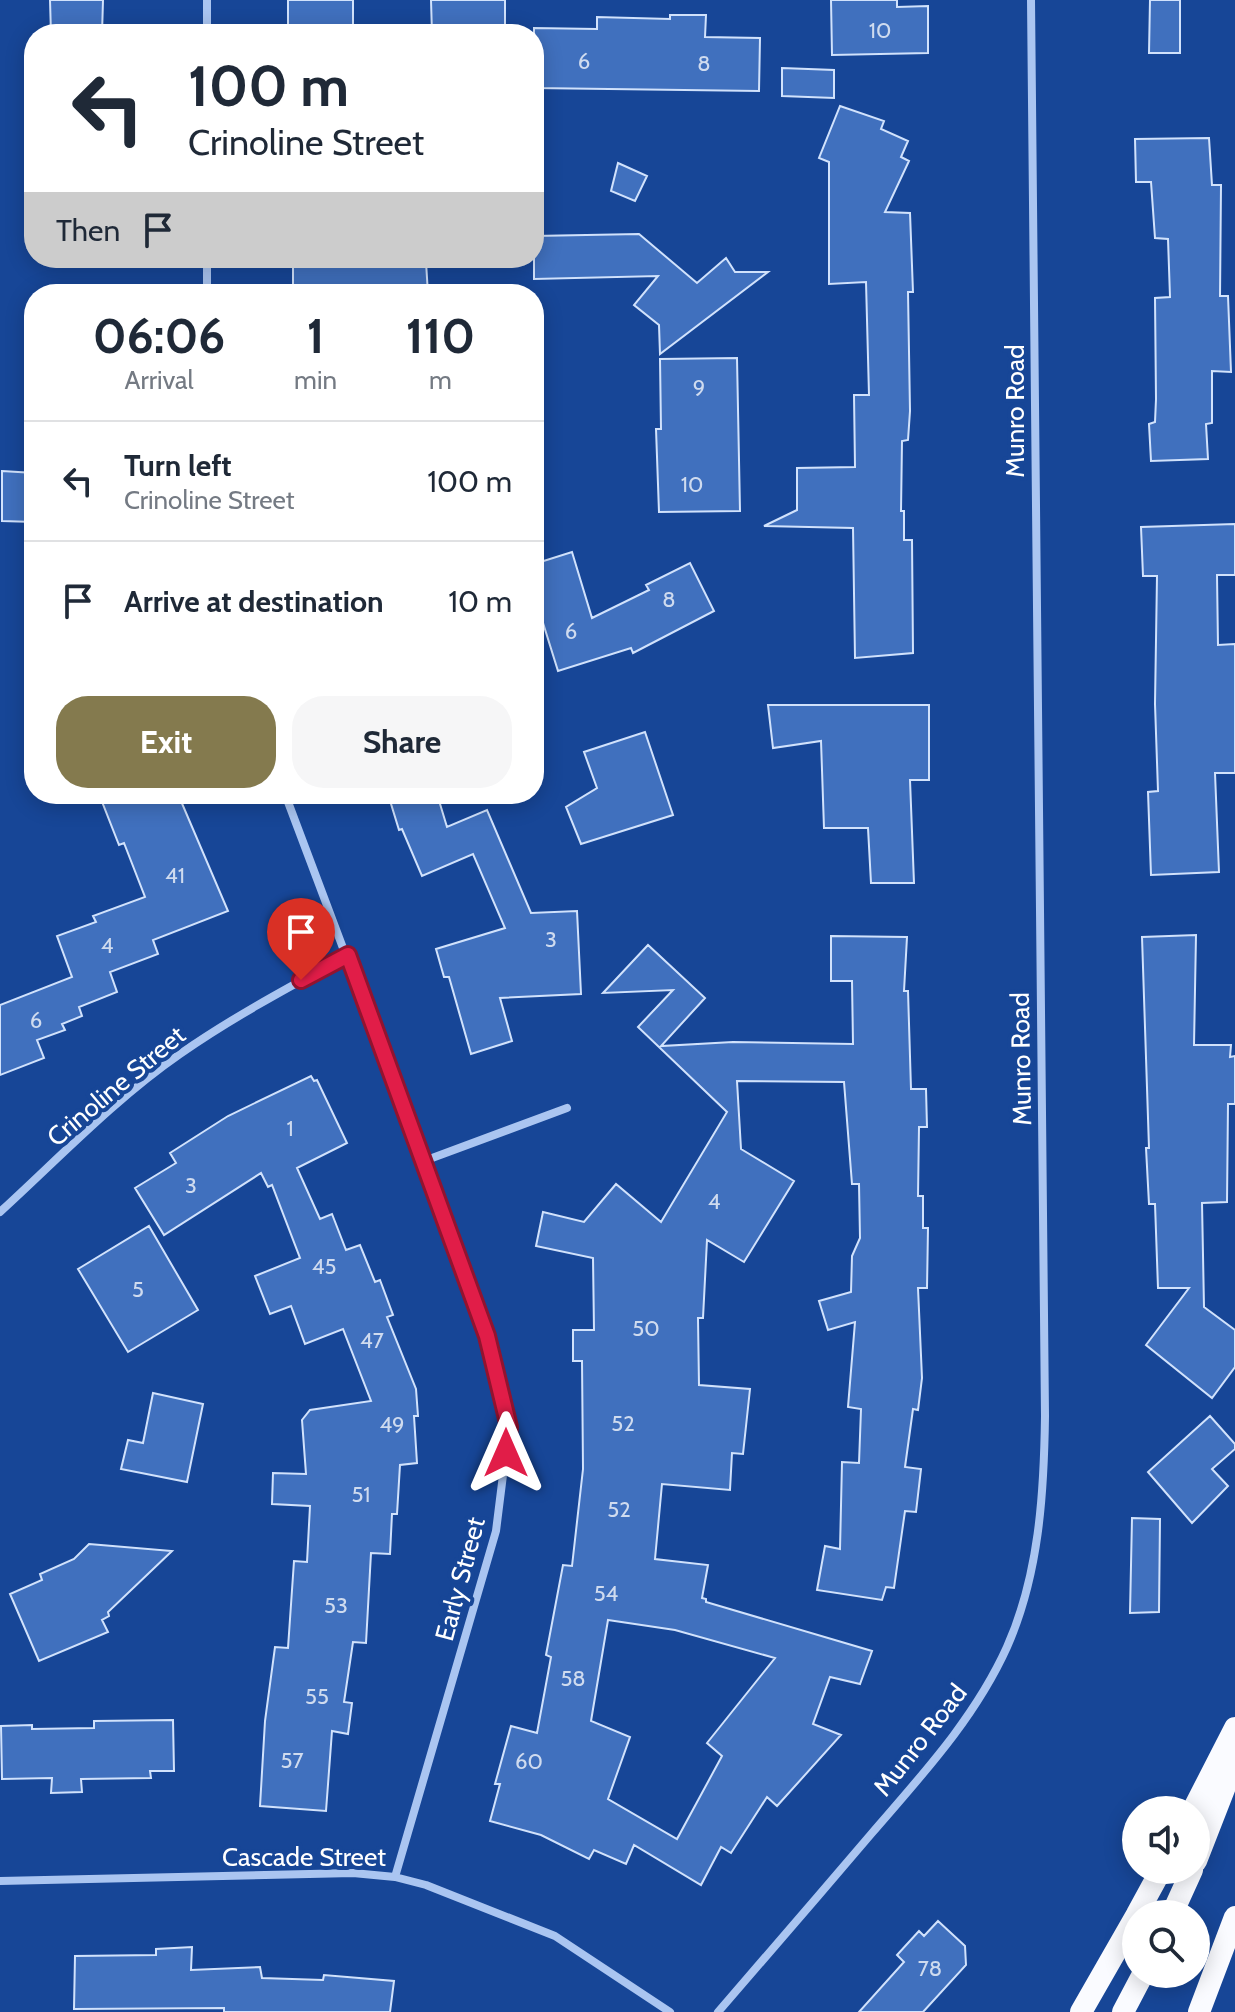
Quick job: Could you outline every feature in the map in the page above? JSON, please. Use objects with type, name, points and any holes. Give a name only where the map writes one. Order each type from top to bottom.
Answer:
[{"type":"highway","points":[[1200,1796],[1235,1728]]},
{"type":"highway","points":[[1210,1825],[1235,1761]]},
{"type":"highway","points":[[1199,2012],[1235,1917]]},
{"type":"highway","points":[[1081,2012],[1122,1940]]},
{"type":"highway","points":[[1123,2012],[1136,1988]]},
{"type":"street","points":[[207,0],[207,24]]},
{"type":"street","name":"Munro Road","points":[[718,2012],[931,1765],[976,1706],[1007,1647],[1025,1597],[1035,1549],[1044,1485],[1045,1416],[1031,0]]},
{"type":"street","name":"Early Street","points":[[289,804],[348,955],[487,1336],[509,1427],[496,1531],[395,1877]]},
{"type":"street","name":"Crinoline Street","points":[[0,1212],[121,1101],[178,1055],[277,993],[348,955]]},
{"type":"street","points":[[424,1161],[567,1108]]},
{"type":"street","name":"Cascade Street","points":[[0,1881],[353,1873],[395,1877],[426,1885],[555,1936],[670,2012]]},
{"type":"building","points":[[50,0],[103,0],[102,24],[51,24]]},
{"type":"building","points":[[288,0],[353,0],[353,24],[288,24]]},
{"type":"building","points":[[431,0],[505,0],[505,24],[432,24]]},
{"type":"building","points":[[831,0],[897,0],[897,7],[928,6],[928,53],[832,55]]},
{"type":"building","points":[[1150,0],[1180,0],[1180,53],[1149,53]]},
{"type":"building","points":[[670,15],[706,15],[705,37],[760,38],[759,91],[544,88],[544,28],[597,29],[597,17],[670,19]]},
{"type":"building","points":[[782,68],[834,70],[834,98],[782,96]]},
{"type":"building","points":[[840,106],[884,121],[881,129],[908,141],[901,157],[909,161],[885,212],[910,213],[913,292],[908,292],[910,411],[908,440],[902,441],[901,511],[904,511],[904,540],[912,540],[913,653],[855,658],[853,528],[764,526],[797,510],[797,468],[855,467],[854,395],[869,395],[866,282],[829,284],[829,162],[819,158]]},
{"type":"building","points":[[1209,138],[1212,185],[1221,185],[1220,296],[1228,296],[1231,372],[1212,371],[1212,423],[1206,424],[1208,459],[1151,461],[1149,424],[1155,422],[1156,399],[1155,298],[1170,297],[1168,239],[1155,238],[1151,182],[1136,182],[1135,139]]},
{"type":"building","points":[[618,163],[647,176],[635,201],[611,191]]},
{"type":"building","points":[[639,234],[697,283],[726,258],[735,272],[768,272],[660,354],[659,325],[634,305],[658,276],[534,279],[534,268],[544,268],[544,236]]},
{"type":"building","points":[[293,268],[426,268],[427,284],[293,284]]},
{"type":"building","points":[[737,358],[740,511],[659,512],[656,429],[661,429],[660,359]]},
{"type":"building","points":[[2,471],[24,472],[24,522],[2,521]]},
{"type":"building","points":[[1235,524],[1235,575],[1217,575],[1218,645],[1235,644],[1235,773],[1215,773],[1219,872],[1151,875],[1148,792],[1158,791],[1155,704],[1157,576],[1143,576],[1141,527]]},
{"type":"building","points":[[572,552],[592,618],[649,590],[646,585],[690,563],[714,611],[633,653],[631,648],[558,671],[544,626],[544,561]]},
{"type":"building","points":[[768,705],[929,705],[929,780],[910,780],[914,883],[871,883],[868,828],[824,828],[821,741],[773,748]]},
{"type":"building","points":[[645,732],[673,815],[581,844],[566,807],[597,788],[584,752]]},
{"type":"building","points":[[103,804],[182,804],[228,911],[153,940],[158,954],[110,972],[117,992],[79,1007],[82,1016],[62,1024],[65,1030],[37,1040],[44,1058],[0,1075],[0,1005],[72,977],[57,936],[96,922],[93,916],[145,897],[124,843],[119,845]]},
{"type":"building","points":[[391,804],[440,804],[447,827],[487,810],[531,913],[577,911],[581,994],[500,998],[512,1041],[471,1054],[449,977],[444,977],[436,949],[505,928],[473,854],[422,876],[402,829],[399,830]]},
{"type":"building","points":[[1196,935],[1194,1045],[1231,1045],[1230,1057],[1235,1056],[1235,1104],[1228,1104],[1227,1202],[1202,1203],[1204,1307],[1235,1330],[1235,1367],[1212,1398],[1146,1345],[1189,1288],[1158,1288],[1155,1204],[1149,1204],[1146,1148],[1149,1148],[1142,937]]},
{"type":"building","points":[[831,936],[907,937],[904,991],[908,991],[911,1089],[926,1089],[927,1127],[919,1127],[918,1196],[923,1196],[923,1228],[928,1228],[927,1288],[918,1288],[922,1378],[918,1410],[913,1409],[905,1467],[921,1469],[916,1512],[905,1511],[894,1588],[886,1587],[882,1600],[817,1590],[825,1546],[840,1549],[842,1462],[859,1463],[861,1409],[848,1407],[855,1322],[828,1330],[819,1301],[851,1292],[852,1256],[860,1238],[859,1184],[852,1184],[844,1082],[737,1081],[741,1149],[794,1181],[744,1262],[707,1240],[703,1318],[698,1318],[699,1385],[750,1389],[743,1454],[732,1453],[730,1490],[662,1484],[655,1559],[708,1565],[702,1598],[706,1602],[872,1651],[860,1684],[830,1677],[813,1724],[841,1735],[777,1806],[767,1797],[731,1853],[721,1847],[701,1885],[634,1845],[626,1864],[594,1850],[589,1859],[541,1835],[490,1821],[500,1784],[495,1784],[511,1726],[537,1733],[551,1657],[546,1655],[563,1565],[572,1566],[583,1469],[582,1361],[573,1361],[573,1330],[594,1330],[593,1258],[536,1246],[543,1212],[584,1222],[616,1184],[661,1222],[727,1112],[638,1027],[673,990],[603,993],[648,945],[705,998],[661,1046],[733,1042],[853,1044],[852,981],[831,981]],"holes":[[[608,1620],[675,1630],[775,1658],[707,1743],[722,1756],[677,1839],[608,1799],[630,1737],[591,1721]]]},
{"type":"building","points":[[311,1076],[314,1081],[317,1080],[347,1143],[297,1168],[320,1219],[332,1214],[346,1250],[360,1245],[375,1282],[380,1280],[393,1315],[387,1317],[416,1389],[418,1416],[414,1416],[417,1463],[400,1465],[397,1514],[392,1514],[390,1554],[371,1553],[366,1643],[353,1642],[344,1702],[352,1703],[348,1734],[332,1731],[326,1811],[260,1806],[265,1721],[275,1647],[288,1648],[294,1561],[307,1562],[310,1506],[272,1504],[273,1473],[306,1474],[302,1420],[310,1410],[371,1401],[343,1329],[305,1344],[291,1306],[270,1314],[255,1276],[300,1258],[272,1185],[268,1187],[261,1173],[164,1235],[135,1188],[176,1163],[170,1153],[228,1116]]},
{"type":"building","points":[[149,1226],[198,1310],[128,1352],[78,1269]]},
{"type":"building","points":[[153,1393],[203,1404],[187,1482],[121,1469],[128,1440],[143,1443]]},
{"type":"building","points":[[1210,1416],[1235,1444],[1235,1449],[1212,1469],[1228,1486],[1192,1523],[1148,1472]]},
{"type":"building","points":[[1132,1518],[1160,1519],[1159,1612],[1130,1613]]},
{"type":"building","points":[[89,1544],[172,1551],[108,1612],[109,1616],[102,1620],[108,1632],[39,1661],[10,1594],[42,1580],[40,1574],[74,1559]]},
{"type":"building","points":[[173,1720],[174,1771],[150,1771],[151,1778],[81,1779],[82,1792],[51,1793],[52,1778],[2,1779],[1,1726],[94,1728],[94,1721]]},
{"type":"building","points":[[938,1921],[965,1946],[966,1965],[923,2012],[859,2012],[904,1962],[897,1955],[919,1931],[924,1936]]},
{"type":"building","points":[[192,1947],[191,1970],[260,1967],[262,1978],[323,1980],[324,1975],[394,1981],[390,2012],[224,2012],[224,2008],[74,2009],[75,1956],[156,1955],[156,1949]]},
{"type":"route","points":[[301,980],[348,955],[487,1336],[509,1427],[506,1453]]}]
